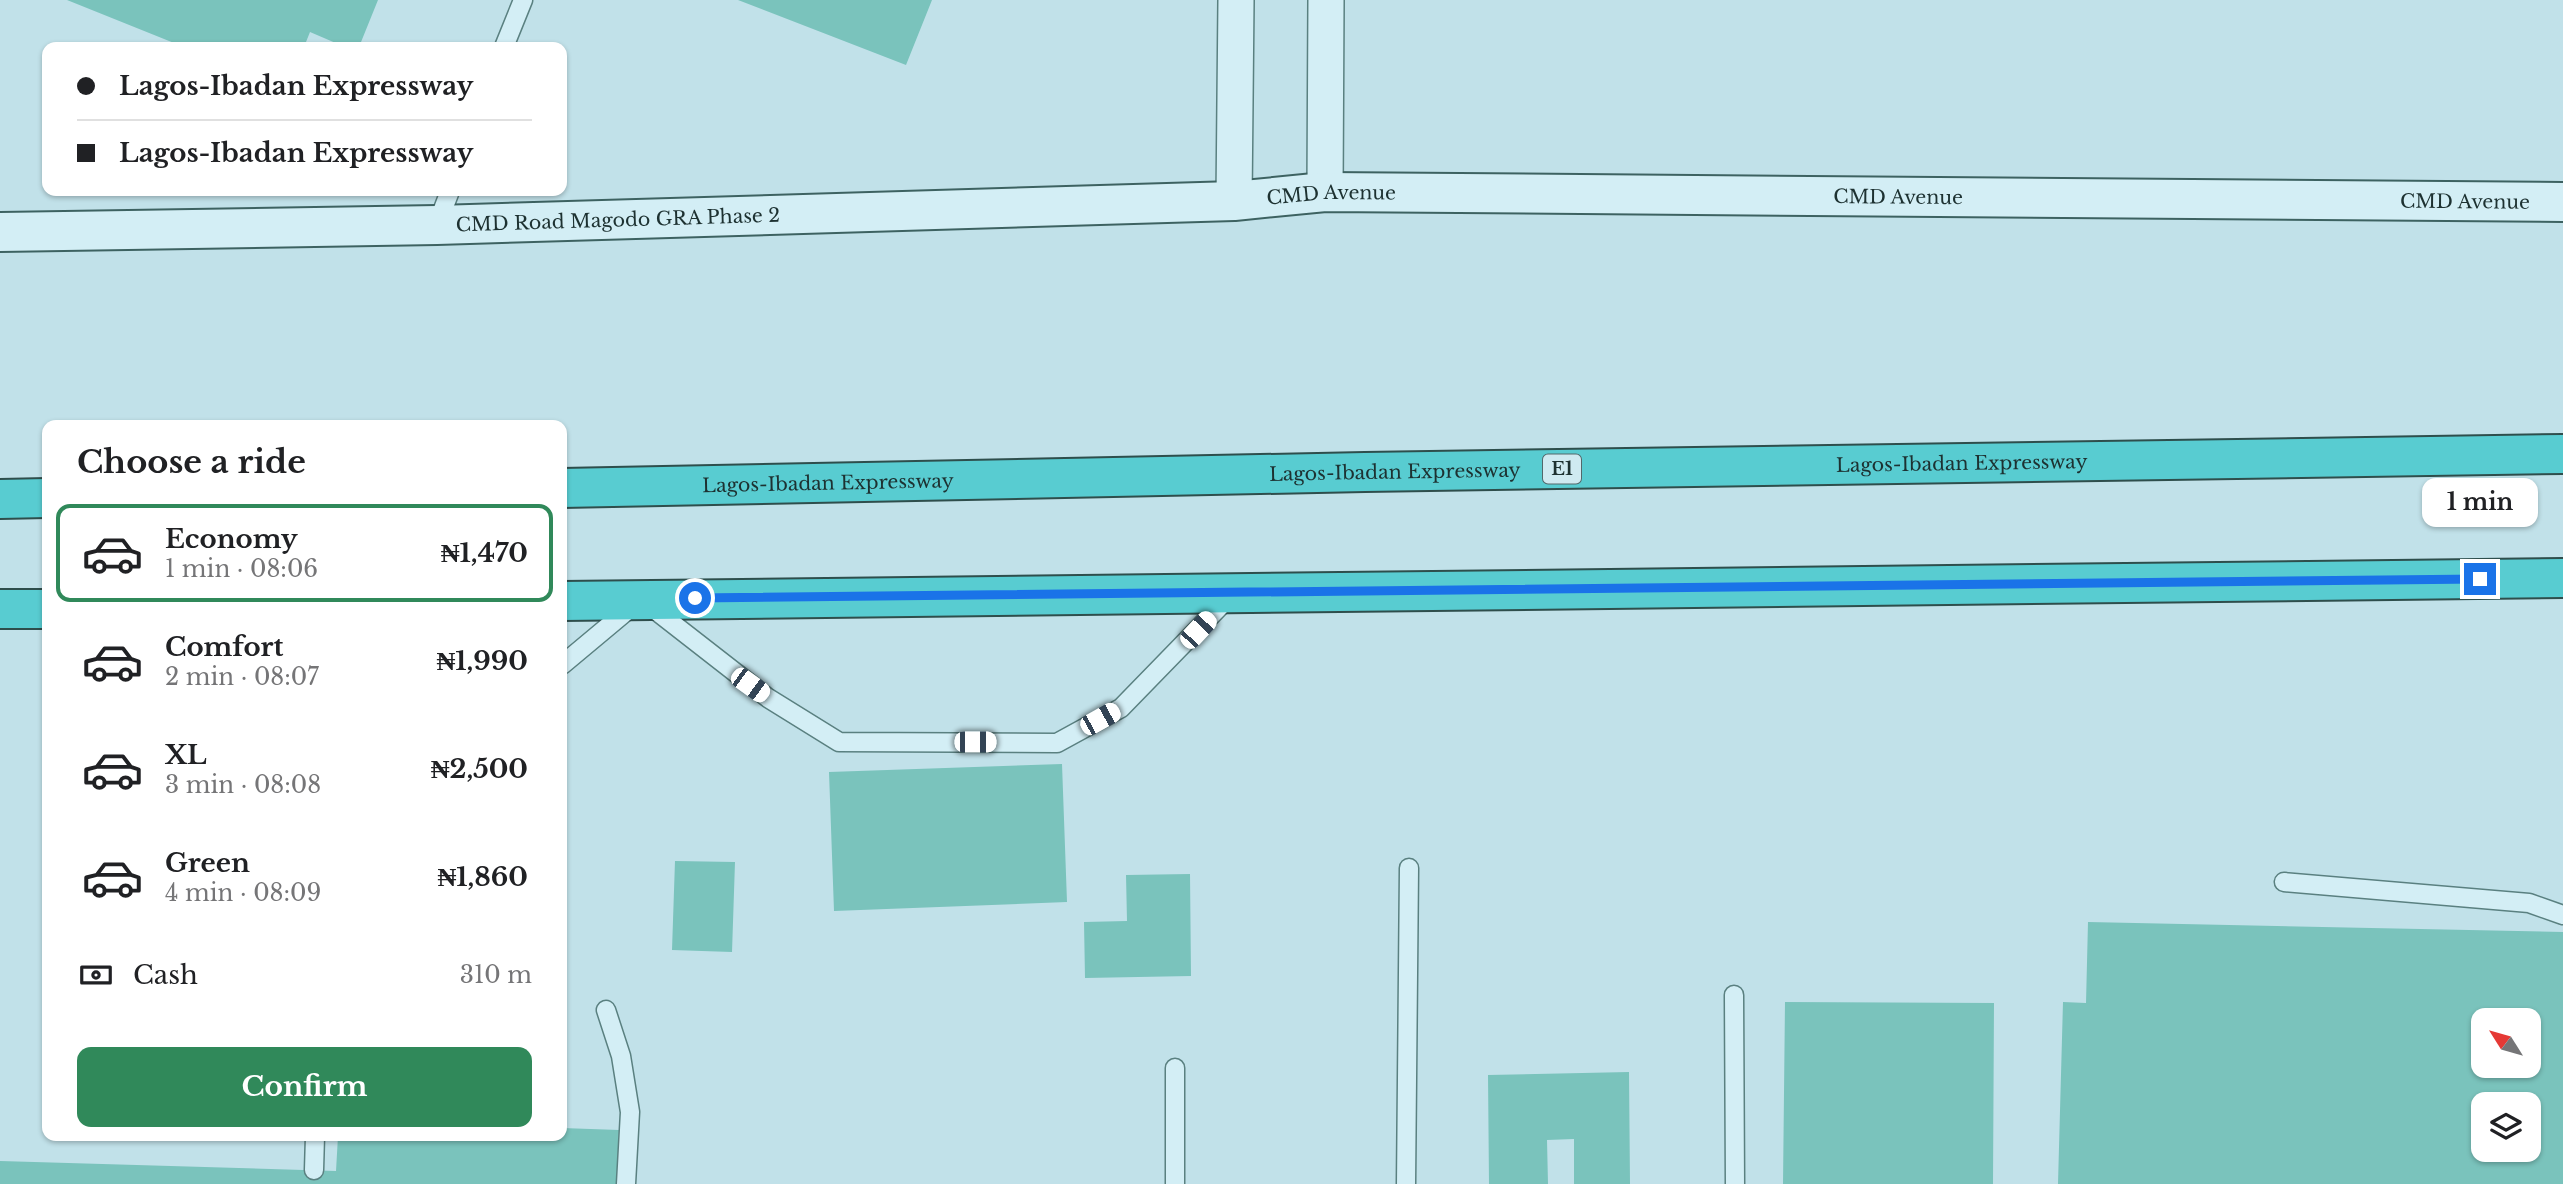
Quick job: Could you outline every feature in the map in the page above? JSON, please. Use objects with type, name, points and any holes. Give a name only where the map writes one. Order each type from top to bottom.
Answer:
[{"type":"highway","name":"Lagos-Ibadan Expressway","points":[[567,488],[1365,471],[2563,454]]},
{"type":"highway","points":[[0,499],[42,498]]},
{"type":"highway","points":[[567,601],[1235,591],[2563,578]]},
{"type":"highway","points":[[0,609],[42,609]]},
{"type":"street","points":[[1234,201],[1236,0]]},
{"type":"street","points":[[1325,192],[1326,0]]},
{"type":"street","name":"CMD Avenue","points":[[1234,201],[1325,192],[2563,202]]},
{"type":"street","name":"CMD Road Magodo GRA Phase 2","points":[[0,232],[444,208],[1234,201]]},
{"type":"lane","points":[[506,42],[523,0]]},
{"type":"lane","points":[[567,661],[640,599],[768,698],[839,741],[1057,743],[1121,708],[1235,591]]},
{"type":"lane","points":[[1406,1184],[1409,869]]},
{"type":"lane","points":[[2284,881],[2529,903],[2563,915]]},
{"type":"lane","points":[[1734,995],[1735,1184]]},
{"type":"lane","points":[[606,1010],[621,1056],[630,1112],[626,1184]]},
{"type":"lane","points":[[1175,1068],[1175,1184]]},
{"type":"lane","points":[[314,1170],[315,1141]]},
{"type":"building","points":[[67,0],[378,0],[361,42],[333,42],[310,32],[306,42],[172,42]]},
{"type":"building","points":[[738,0],[932,0],[906,65]]},
{"type":"building","points":[[1062,764],[1067,902],[834,911],[829,772]]},
{"type":"building","points":[[675,861],[735,862],[732,952],[672,950]]},
{"type":"building","points":[[1190,874],[1191,976],[1085,978],[1084,922],[1127,921],[1126,875]]},
{"type":"building","points":[[2088,922],[2563,932],[2563,1184],[2058,1184],[2063,1002],[2086,1003]]},
{"type":"building","points":[[1785,1002],[1994,1003],[1993,1184],[1783,1184]]},
{"type":"building","points":[[1629,1072],[1630,1184],[1574,1184],[1574,1139],[1547,1140],[1548,1184],[1489,1184],[1488,1075]]},
{"type":"building","points":[[567,1128],[619,1130],[617,1184],[0,1184],[0,1161],[336,1171],[338,1141],[567,1141]]},
{"type":"route","points":[[695,598],[2480,579]]}]
